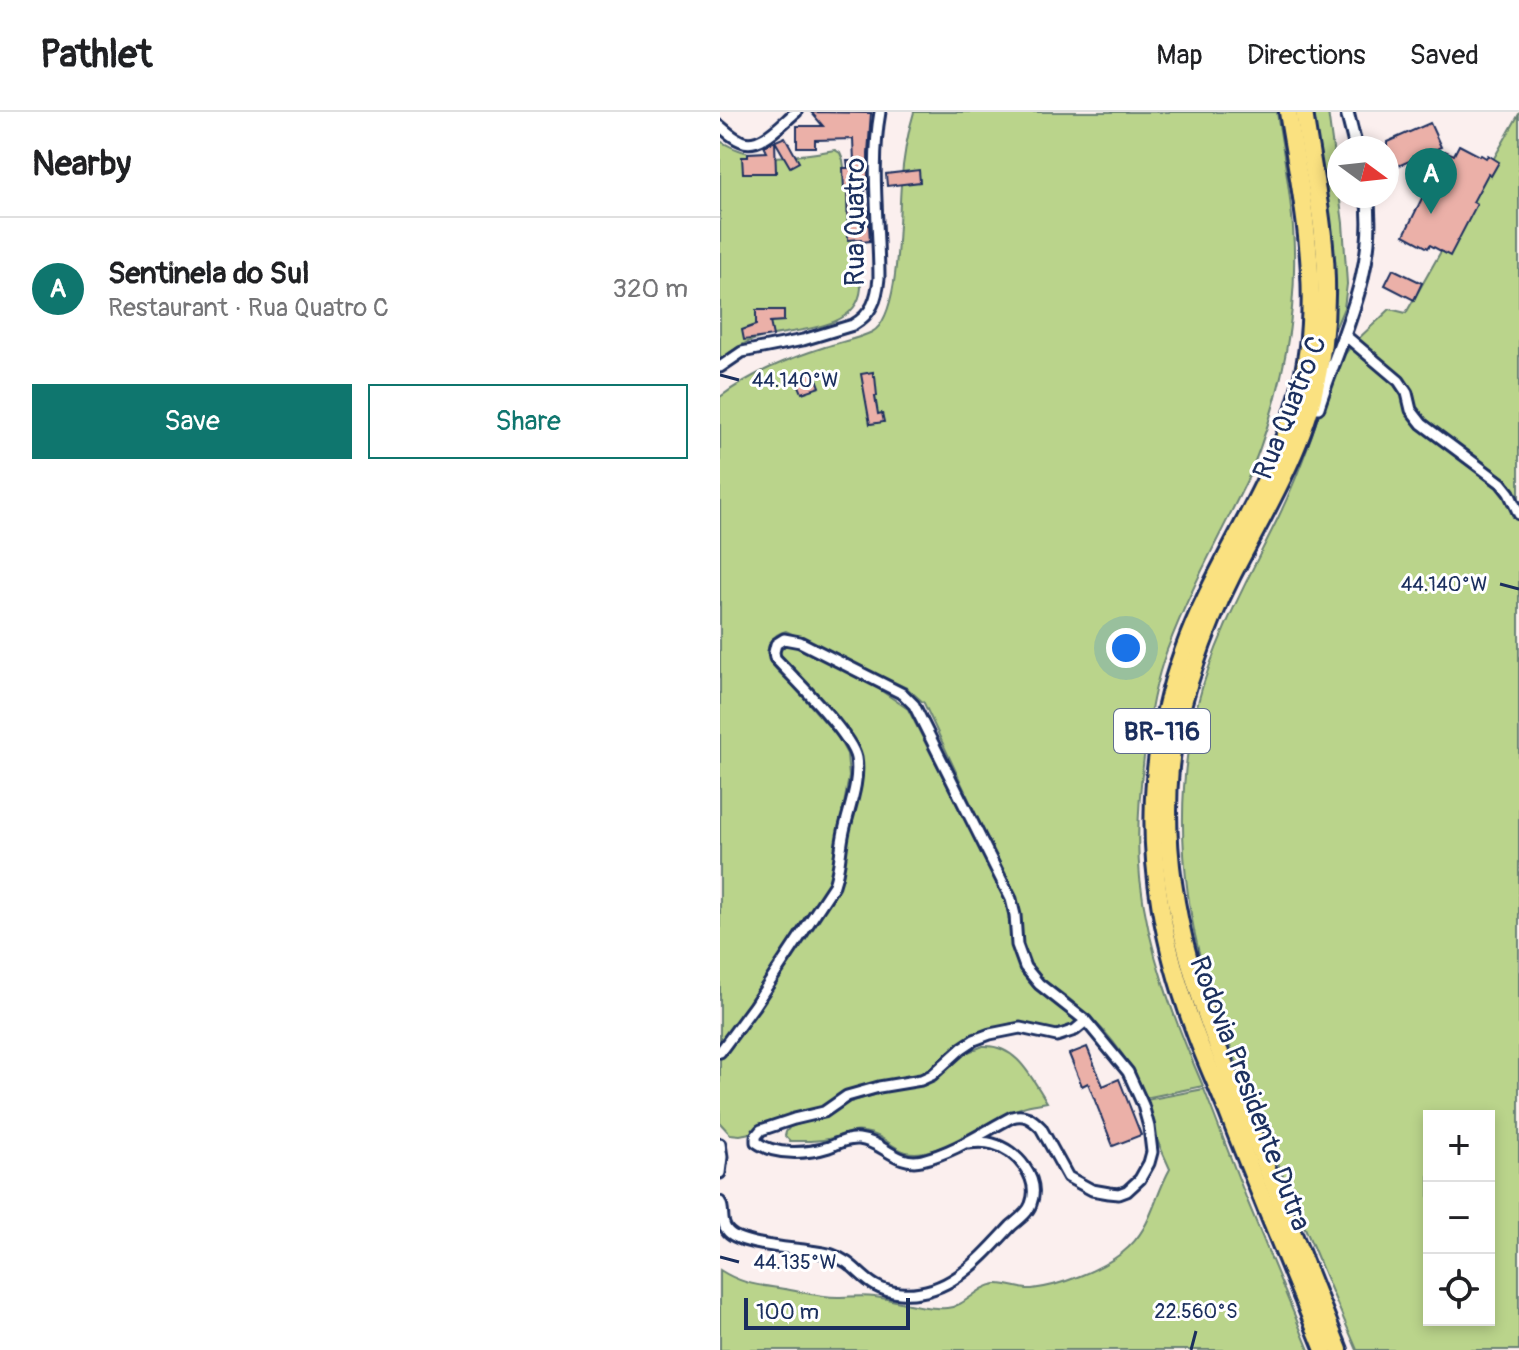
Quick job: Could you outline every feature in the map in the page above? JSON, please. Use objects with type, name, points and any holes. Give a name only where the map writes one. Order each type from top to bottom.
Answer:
[{"type":"highway","name":"Rodovia Presidente Dutra","points":[[1288,112],[1310,271],[1304,374],[1280,450],[1210,590],[1183,652],[1158,750],[1153,847],[1163,927],[1185,1004],[1324,1350]]},
{"type":"highway","name":"Rodovia Presidente Dutra","points":[[1304,112],[1319,204],[1326,279],[1324,329],[1313,397],[1292,454],[1230,578],[1187,690],[1171,763],[1168,835],[1182,937],[1205,1012],[1339,1350]]},
{"type":"street","points":[[720,126],[739,141],[751,144],[761,140],[796,112]]},
{"type":"street","name":"Rua Quatro","points":[[720,367],[742,352],[803,340],[853,325],[872,309],[879,278],[874,177],[880,112]]},
{"type":"street","points":[[1347,112],[1353,136]]},
{"type":"street","name":"Rua Quatro C","points":[[1211,623],[1270,515],[1306,440],[1349,320],[1366,262],[1370,225],[1368,208]]},
{"type":"street","points":[[1347,337],[1399,381],[1407,393],[1411,410],[1422,424],[1501,483],[1519,514]]},
{"type":"street","points":[[720,1052],[834,885],[855,785],[856,763],[852,747],[775,658],[776,644],[784,639],[800,642],[903,694],[914,705],[1011,899],[1017,945],[1025,967],[1039,984],[1086,1021],[1128,1072],[1143,1105],[1152,1152],[1145,1171],[1134,1186],[1119,1194],[1092,1190],[1068,1177],[1041,1128],[1022,1115],[1012,1117],[962,1144],[913,1161],[895,1157],[870,1141],[860,1139],[797,1152],[758,1144],[756,1139],[761,1130],[824,1112],[847,1096],[932,1075],[962,1048],[990,1034],[1020,1028],[1057,1036],[1075,1030],[1086,1021]]},
{"type":"street","points":[[720,1144],[720,1173]]},
{"type":"street","points":[[720,1202],[725,1227],[731,1234],[759,1243],[835,1256],[871,1284],[890,1292],[925,1291],[947,1283],[972,1267],[1032,1204],[1030,1177],[1017,1158],[993,1144],[962,1144]]},
{"type":"green space","points":[[914,112],[1277,112],[1293,228],[1293,291],[1286,353],[1271,414],[1250,474],[1186,605],[1163,662],[1150,716],[1139,802],[1139,863],[1149,932],[1172,1010],[1203,1086],[1145,1098],[1131,1068],[1103,1030],[1029,965],[1022,949],[1012,889],[924,703],[907,688],[786,631],[770,642],[770,660],[836,734],[847,754],[849,777],[827,889],[720,1045],[720,397],[770,368],[872,332],[881,323],[893,287],[903,167]]},
{"type":"green space","points":[[1309,112],[1328,112],[1331,136],[1327,136],[1327,208],[1341,208],[1343,223],[1347,284],[1344,308],[1334,331],[1332,277]]},
{"type":"green space","points":[[1519,114],[1519,1350],[1357,1350],[1219,1019],[1194,932],[1188,894],[1183,818],[1185,780],[1189,743],[1204,681],[1233,610],[1291,489],[1337,366],[1355,343],[1390,309],[1406,313]]},
{"type":"green space","points":[[720,141],[762,156],[835,150],[840,153],[861,288],[857,303],[834,322],[753,340],[720,360]]},
{"type":"green space","points":[[786,645],[867,681],[908,709],[1006,900],[1018,964],[1035,984],[1081,1021],[1061,1032],[1021,1023],[988,1030],[975,1036],[928,1073],[760,1126],[750,1133],[730,1134],[720,1123],[720,1059],[824,906],[845,844],[859,772],[828,710],[780,655]]},
{"type":"green space","points":[[983,1046],[995,1047],[1014,1057],[1047,1102],[1023,1107],[956,1141],[920,1153],[901,1150],[864,1132],[814,1141],[790,1141],[785,1136],[790,1127],[822,1117],[846,1103],[924,1085],[942,1074],[961,1055]]},
{"type":"green space","points":[[1204,1089],[1309,1350],[720,1350],[720,1270],[762,1286],[826,1296],[875,1297],[947,1308],[990,1286],[1043,1287],[1067,1281],[1103,1265],[1122,1253],[1140,1234],[1170,1169],[1157,1140],[1146,1100]]},
{"type":"building","points":[[811,112],[871,113],[868,189],[865,189],[870,241],[848,240],[847,190],[844,190],[843,168],[848,168],[847,161],[854,161],[853,139],[815,140],[815,147],[797,147],[797,126],[823,126]]},
{"type":"building","points":[[1430,123],[1441,147],[1399,166],[1399,137]]},
{"type":"building","points":[[785,137],[799,162],[790,167],[775,141]]},
{"type":"building","points":[[775,141],[776,173],[743,173],[742,157],[748,157],[748,153],[767,152],[764,146]]},
{"type":"building","points":[[1459,145],[1499,162],[1491,176],[1488,174],[1473,202],[1477,204],[1450,256],[1404,235],[1445,151],[1454,155]]},
{"type":"building","points":[[919,170],[920,182],[887,186],[886,174]]},
{"type":"building","points":[[1393,269],[1422,283],[1414,300],[1385,285]]},
{"type":"building","points":[[756,310],[784,310],[784,321],[770,322],[773,336],[744,340],[742,330],[756,325]]},
{"type":"building","points":[[814,371],[820,387],[802,393],[796,378]]},
{"type":"building","points":[[873,372],[878,414],[882,413],[884,422],[870,424],[861,374]]},
{"type":"building","points":[[1087,1047],[1103,1086],[1119,1079],[1141,1135],[1113,1146],[1088,1083],[1082,1086],[1069,1054]]},
{"type":"place","name":"Sentinela do Sul","points":[[1431,214]]}]
